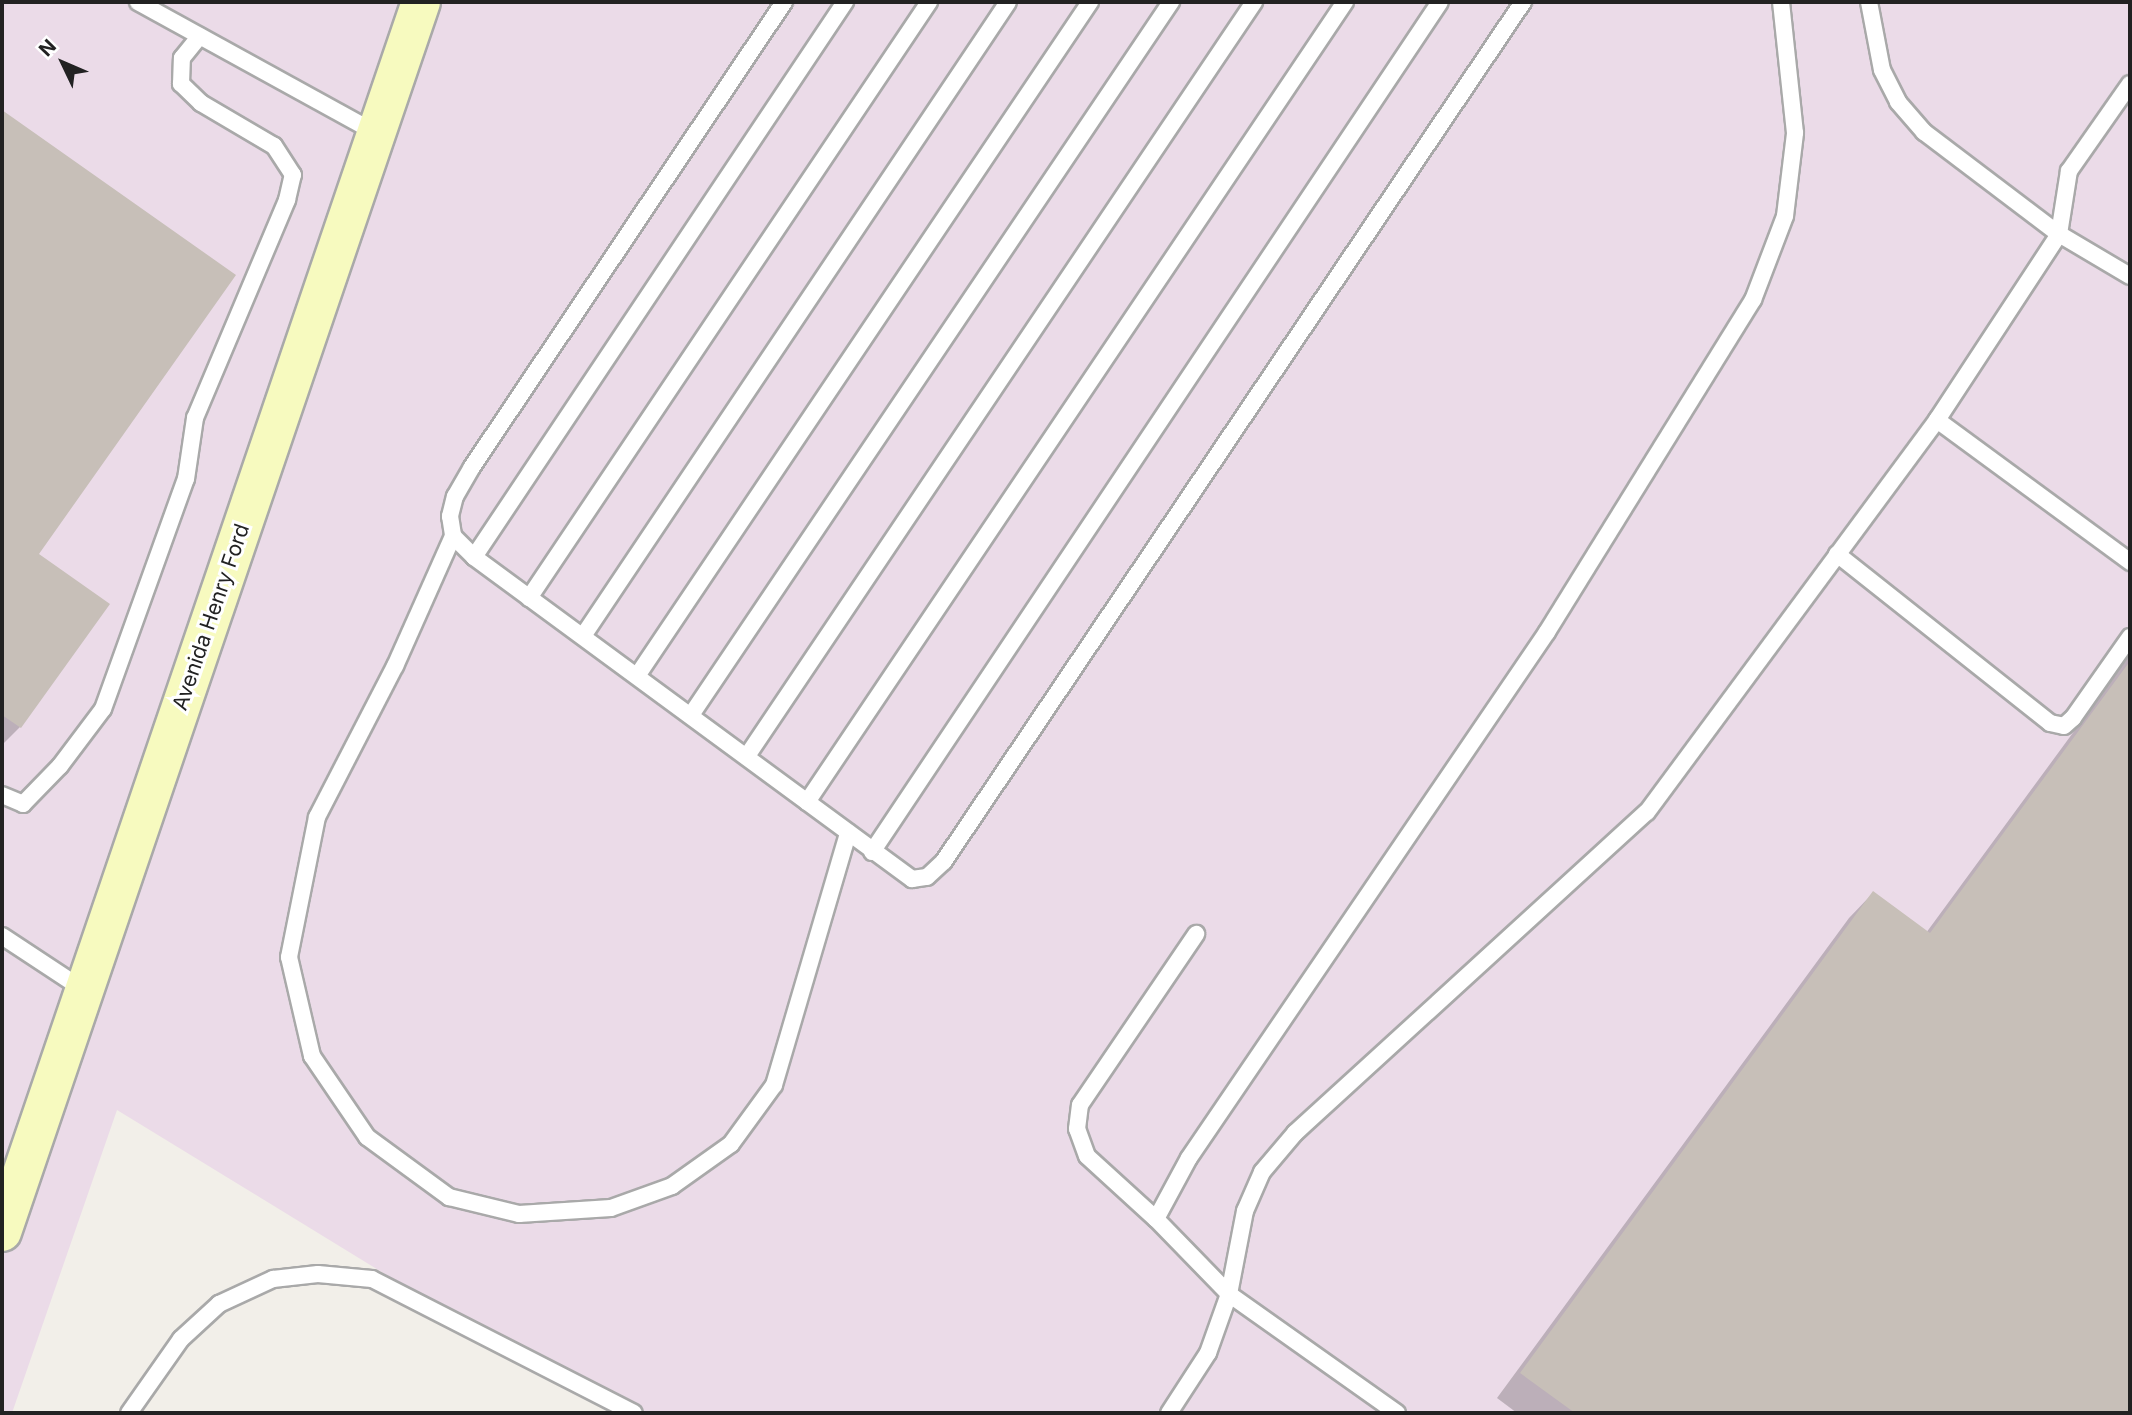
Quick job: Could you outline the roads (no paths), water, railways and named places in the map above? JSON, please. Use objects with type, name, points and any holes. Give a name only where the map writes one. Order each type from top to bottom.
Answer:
[{"type":"street","name":"Avenida Henry Ford","points":[[2,1231],[421,2]]},
{"type":"lane","points":[[138,2],[261,66],[376,133]]},
{"type":"lane","points":[[785,2],[455,496],[450,516],[453,536],[395,666],[317,817],[289,957],[312,1056],[367,1137],[449,1197],[519,1214],[611,1208],[672,1186],[731,1144],[774,1085],[848,833]]},
{"type":"lane","points":[[474,557],[845,2]]},
{"type":"lane","points":[[529,598],[929,2]]},
{"type":"lane","points":[[583,636],[1009,2]]},
{"type":"lane","points":[[637,676],[1090,2]]},
{"type":"lane","points":[[691,715],[1171,2]]},
{"type":"lane","points":[[747,756],[1254,2]]},
{"type":"lane","points":[[807,802],[1345,2]]},
{"type":"lane","points":[[872,852],[1440,2]]},
{"type":"lane","points":[[453,536],[474,557],[747,756],[872,852],[912,879],[927,877],[944,861],[1523,2]]},
{"type":"lane","points":[[1156,1219],[1189,1158],[1547,632],[1753,300],[1786,216],[1795,133],[1780,2]]},
{"type":"lane","points":[[1869,2],[1882,70],[1898,102],[1924,132],[2059,234],[2130,276]]},
{"type":"lane","points":[[2,795],[23,804],[60,766],[103,709],[186,479],[195,418],[287,201],[293,176],[274,146],[201,103],[181,84],[182,58],[200,36]]},
{"type":"lane","points":[[1169,1413],[1209,1353],[1229,1294],[1245,1211],[1262,1172],[1295,1133],[1647,812],[1937,420],[2059,234],[2069,171],[2130,84]]},
{"type":"lane","points":[[1937,420],[2130,562]]},
{"type":"lane","points":[[1837,554],[2050,723],[2064,726],[2073,718],[2130,638]]},
{"type":"lane","points":[[1196,934],[1080,1105],[1077,1129],[1087,1156],[1156,1219],[1229,1294],[1397,1413]]},
{"type":"lane","points":[[2,936],[84,990]]},
{"type":"lane","points":[[129,1413],[181,1339],[219,1304],[273,1279],[318,1274],[372,1279],[634,1413]]}]
